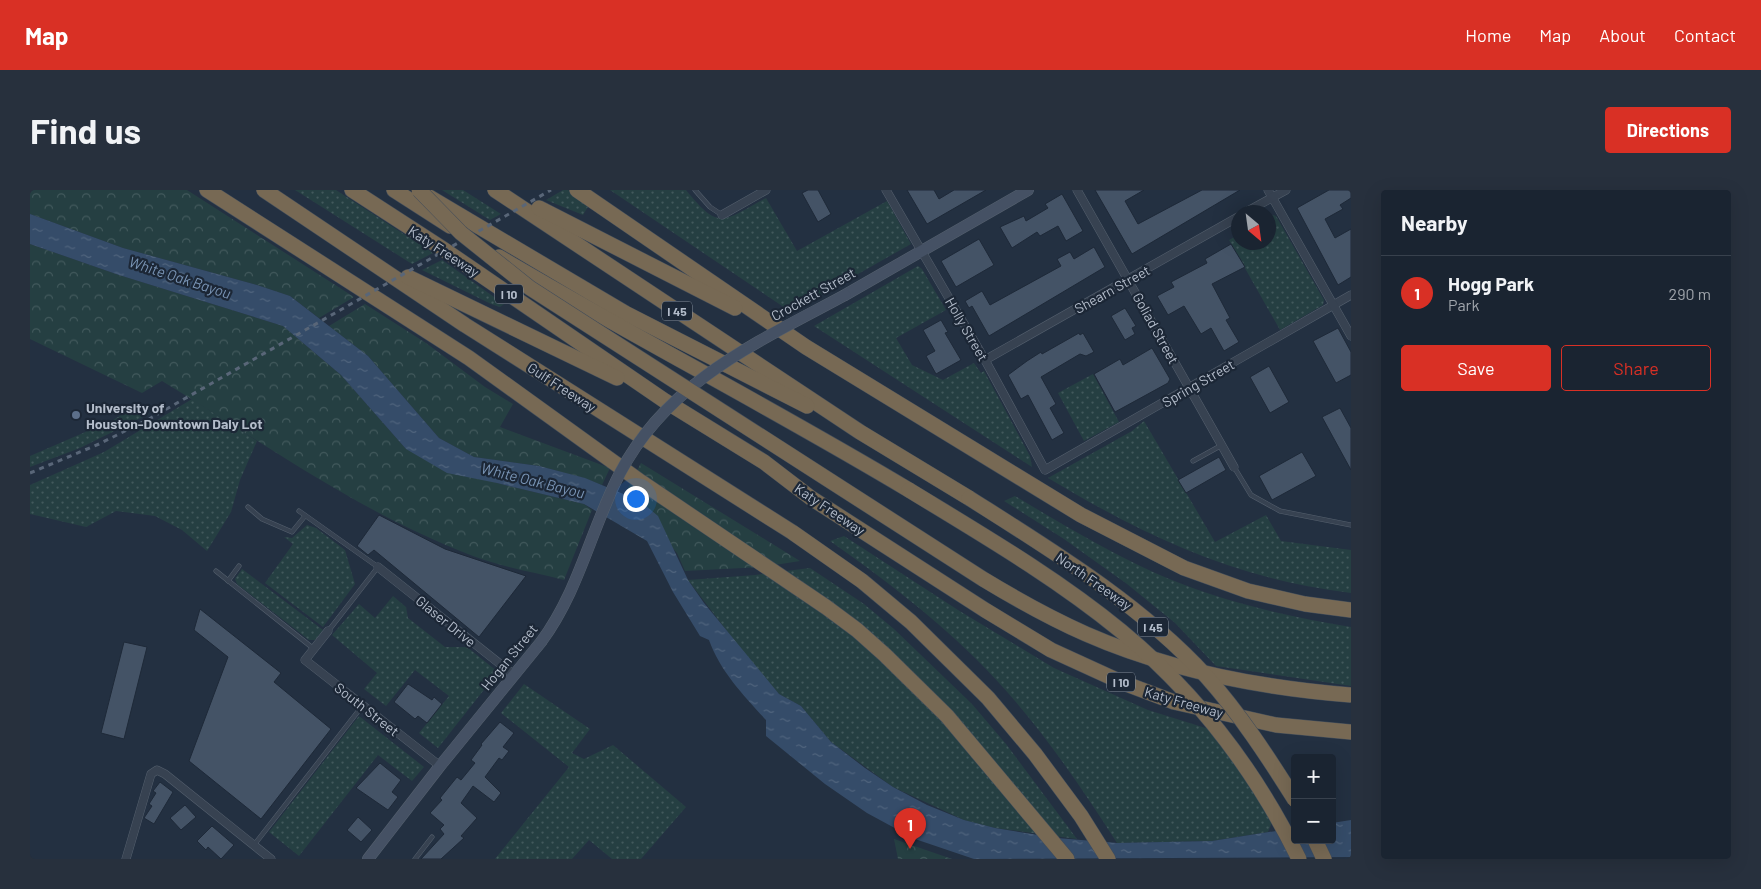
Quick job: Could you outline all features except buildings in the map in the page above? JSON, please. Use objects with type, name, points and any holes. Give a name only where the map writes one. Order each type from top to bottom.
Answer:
[{"type":"highway","points":[[207,190],[461,353],[517,391],[641,482],[857,630],[892,661],[947,716],[1067,859]]},
{"type":"highway","name":"Katy Freeway","points":[[352,190],[443,249],[665,401],[764,462],[811,498],[1051,650],[1121,682],[1174,702],[1276,725],[1351,732]]},
{"type":"highway","points":[[394,190],[487,250],[596,315],[840,448],[1057,583],[1120,630],[1174,680],[1206,714],[1255,780],[1299,859]]},
{"type":"highway","points":[[419,190],[504,243],[625,313],[860,432]]},
{"type":"highway","points":[[419,190],[461,233],[530,288],[1036,610],[1124,649],[1188,669],[1258,682],[1351,695]]},
{"type":"highway","name":"I 45","points":[[495,190],[860,432]]},
{"type":"highway","points":[[503,190],[658,268],[806,347]]},
{"type":"highway","points":[[576,190],[806,347],[1034,488],[1126,539],[1184,568],[1248,592],[1305,604],[1351,610]]},
{"type":"highway","name":"Gulf Freeway","points":[[270,194],[465,325],[792,532],[862,581],[911,622],[988,698],[1051,775],[1108,859]]},
{"type":"highway","points":[[360,253],[665,401]]},
{"type":"highway","name":"North Freeway","points":[[860,432],[1039,542],[1136,612],[1205,675],[1269,759],[1294,799]]},
{"type":"highway","points":[[1317,844],[1324,859]]},
{"type":"main road","name":"Crockett Street","points":[[633,450],[657,418],[694,383],[757,343],[1028,190]]},
{"type":"main road","name":"Hogan Street","points":[[368,859],[440,766],[541,642],[566,604],[598,521],[619,474],[633,450]]},
{"type":"street","points":[[722,215],[766,190]]},
{"type":"street","name":"Holly Street","points":[[886,190],[985,360],[1045,470]]},
{"type":"street","name":"Goliad Street","points":[[1077,190],[1235,469]]},
{"type":"street","points":[[1255,205],[1270,194],[1286,190]]},
{"type":"street","points":[[1270,194],[1351,336]]},
{"type":"street","name":"Shearn Street","points":[[985,360],[1231,221]]},
{"type":"street","name":"Spring Street","points":[[1045,470],[1190,389],[1351,295]]},
{"type":"street","name":"Glaser Drive","points":[[378,567],[514,675]]},
{"type":"street","points":[[314,649],[328,631]]},
{"type":"street","name":"South Street","points":[[314,649],[305,660],[440,766]]},
{"type":"street","points":[[126,859],[151,774],[154,771],[165,774],[271,859]]},
{"type":"lane","points":[[696,190],[710,207],[722,215]]},
{"type":"lane","points":[[1193,461],[1222,446]]},
{"type":"lane","points":[[1235,469],[1251,495],[1280,511],[1351,525]]},
{"type":"lane","points":[[248,507],[262,518],[292,532],[305,516]]},
{"type":"lane","points":[[299,511],[378,567],[328,631]]},
{"type":"lane","points":[[228,581],[239,566]]},
{"type":"lane","points":[[216,571],[314,649]]},
{"type":"lane","points":[[254,845],[363,705]]},
{"type":"lane","points":[[415,859],[432,837]]},
{"type":"green space","points":[[30,190],[187,190],[354,297],[319,318],[290,296],[123,248],[30,214]]},
{"type":"green space","points":[[295,190],[336,190],[433,253],[412,264]]},
{"type":"green space","points":[[442,190],[463,190],[501,214],[490,220]]},
{"type":"green space","points":[[563,190],[568,190],[589,205],[583,215],[546,200]]},
{"type":"green space","points":[[610,190],[686,190],[707,212],[715,217],[723,218],[731,217],[766,198],[797,251],[887,201],[911,244],[791,312]]},
{"type":"green space","points":[[1276,216],[1324,300],[1323,305],[1280,330],[1235,250],[1276,250]]},
{"type":"green space","points":[[30,244],[119,275],[283,326],[341,375],[406,449],[497,483],[584,504],[592,510],[564,580],[484,560],[431,539],[313,476],[162,381],[142,393],[30,339]]},
{"type":"green space","points":[[442,260],[504,304],[500,307],[491,304],[422,270]]},
{"type":"green space","points":[[918,266],[922,269],[946,310],[896,338],[912,365],[943,380],[974,363],[981,373],[984,371],[1030,456],[1032,467],[814,326]]},
{"type":"green space","points":[[365,304],[426,343],[485,387],[513,404],[500,427],[610,468],[602,485],[584,478],[539,466],[474,457],[439,438],[368,356],[329,326]]},
{"type":"green space","points":[[1093,374],[1119,422],[1084,441],[1058,393]]},
{"type":"green space","points":[[192,399],[257,441],[240,480],[231,512],[207,551],[182,530],[155,516],[116,511],[86,527],[30,514],[30,485],[104,452]]},
{"type":"green space","points":[[137,406],[149,414],[80,448],[30,467],[30,456],[113,420]]},
{"type":"green space","points":[[1144,421],[1215,542],[1266,515],[1281,541],[1351,550],[1351,593],[1269,577],[1230,566],[1193,552],[1121,519],[1048,478],[1132,431]]},
{"type":"green space","points":[[641,463],[800,561],[762,567],[685,571],[677,553],[625,494]]},
{"type":"green space","points":[[1015,496],[1135,564],[1177,582],[1250,606],[1300,618],[1351,627],[1351,686],[1216,666],[1175,623],[1127,584],[1064,539],[1004,501]]},
{"type":"green space","points":[[307,525],[316,528],[345,550],[355,584],[323,627],[265,583],[293,544],[284,537],[292,538]]},
{"type":"green space","points":[[844,536],[958,610],[1054,668],[1148,710],[1212,730],[1273,820],[1268,832],[1212,841],[1117,843],[1051,746],[1014,700],[974,657],[940,625],[886,581],[830,541]]},
{"type":"green space","points":[[810,568],[864,604],[894,629],[972,704],[1006,744],[1077,839],[995,828],[964,820],[893,787],[831,742],[801,706],[779,694],[746,656],[688,580],[755,575]]},
{"type":"green space","points":[[242,569],[323,630],[315,640],[309,640],[237,584],[235,579]]},
{"type":"green space","points":[[393,596],[406,607],[408,618],[445,647],[467,647],[498,672],[438,748],[419,733],[449,696],[415,670],[386,706],[364,689],[377,673],[332,635],[359,604],[375,618]]},
{"type":"green space","points":[[524,684],[590,729],[572,753],[584,759],[613,745],[686,807],[641,859],[612,859],[589,840],[572,859],[495,859],[569,767],[501,713]]},
{"type":"green space","points":[[359,716],[424,767],[412,781],[378,755],[299,856],[269,832]]},
{"type":"green space","points":[[894,839],[952,859],[898,859]]},
{"type":"water","name":"White Oak Bayou","points":[[30,214],[123,248],[290,296],[368,356],[439,438],[474,457],[539,466],[585,478],[640,501],[658,516],[688,580],[704,603],[779,694],[801,706],[831,742],[865,768],[893,787],[927,805],[964,820],[995,828],[1057,838],[1117,843],[1212,841],[1291,829],[1291,844],[1336,844],[1336,822],[1351,820],[1351,857],[974,859],[915,839],[867,813],[825,784],[766,736],[766,720],[726,673],[709,640],[700,636],[673,592],[647,541],[584,504],[447,473],[406,449],[341,375],[283,326],[119,275],[30,244]]},
{"type":"railway","points":[[30,473],[99,444],[149,419],[551,190]]},
{"type":"place","name":"University of Houston-Downtown Daly Lot","points":[[76,415]]},
{"type":"place","name":"Hogg Park","points":[[910,849]]}]
